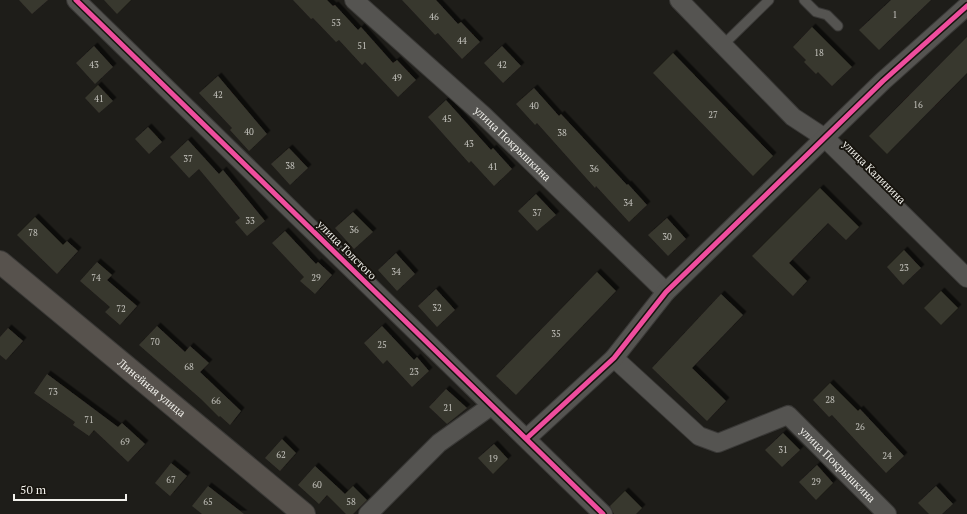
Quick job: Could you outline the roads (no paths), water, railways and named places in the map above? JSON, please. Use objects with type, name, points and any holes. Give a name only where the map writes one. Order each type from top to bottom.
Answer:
[{"type":"street","name":"улица Толстого","points":[[76,0],[491,406],[527,438],[603,514]]},
{"type":"street","name":"улица Покрышкина","points":[[354,0],[483,115],[666,292]]},
{"type":"street","name":"улица Калинина","points":[[679,0],[793,117],[825,138],[967,278]]},
{"type":"street","points":[[527,438],[614,358],[666,292],[882,82],[967,6]]},
{"type":"street","name":"Линейная улица","points":[[0,262],[304,514]]},
{"type":"street","name":"улица Покрышкина","points":[[614,358],[699,436],[718,443],[788,415],[887,514]]},
{"type":"street","points":[[368,514],[439,443],[491,406]]},
{"type":"lane","points":[[723,45],[769,0]]},
{"type":"lane","points":[[804,0],[816,12],[827,15],[838,26]]}]
